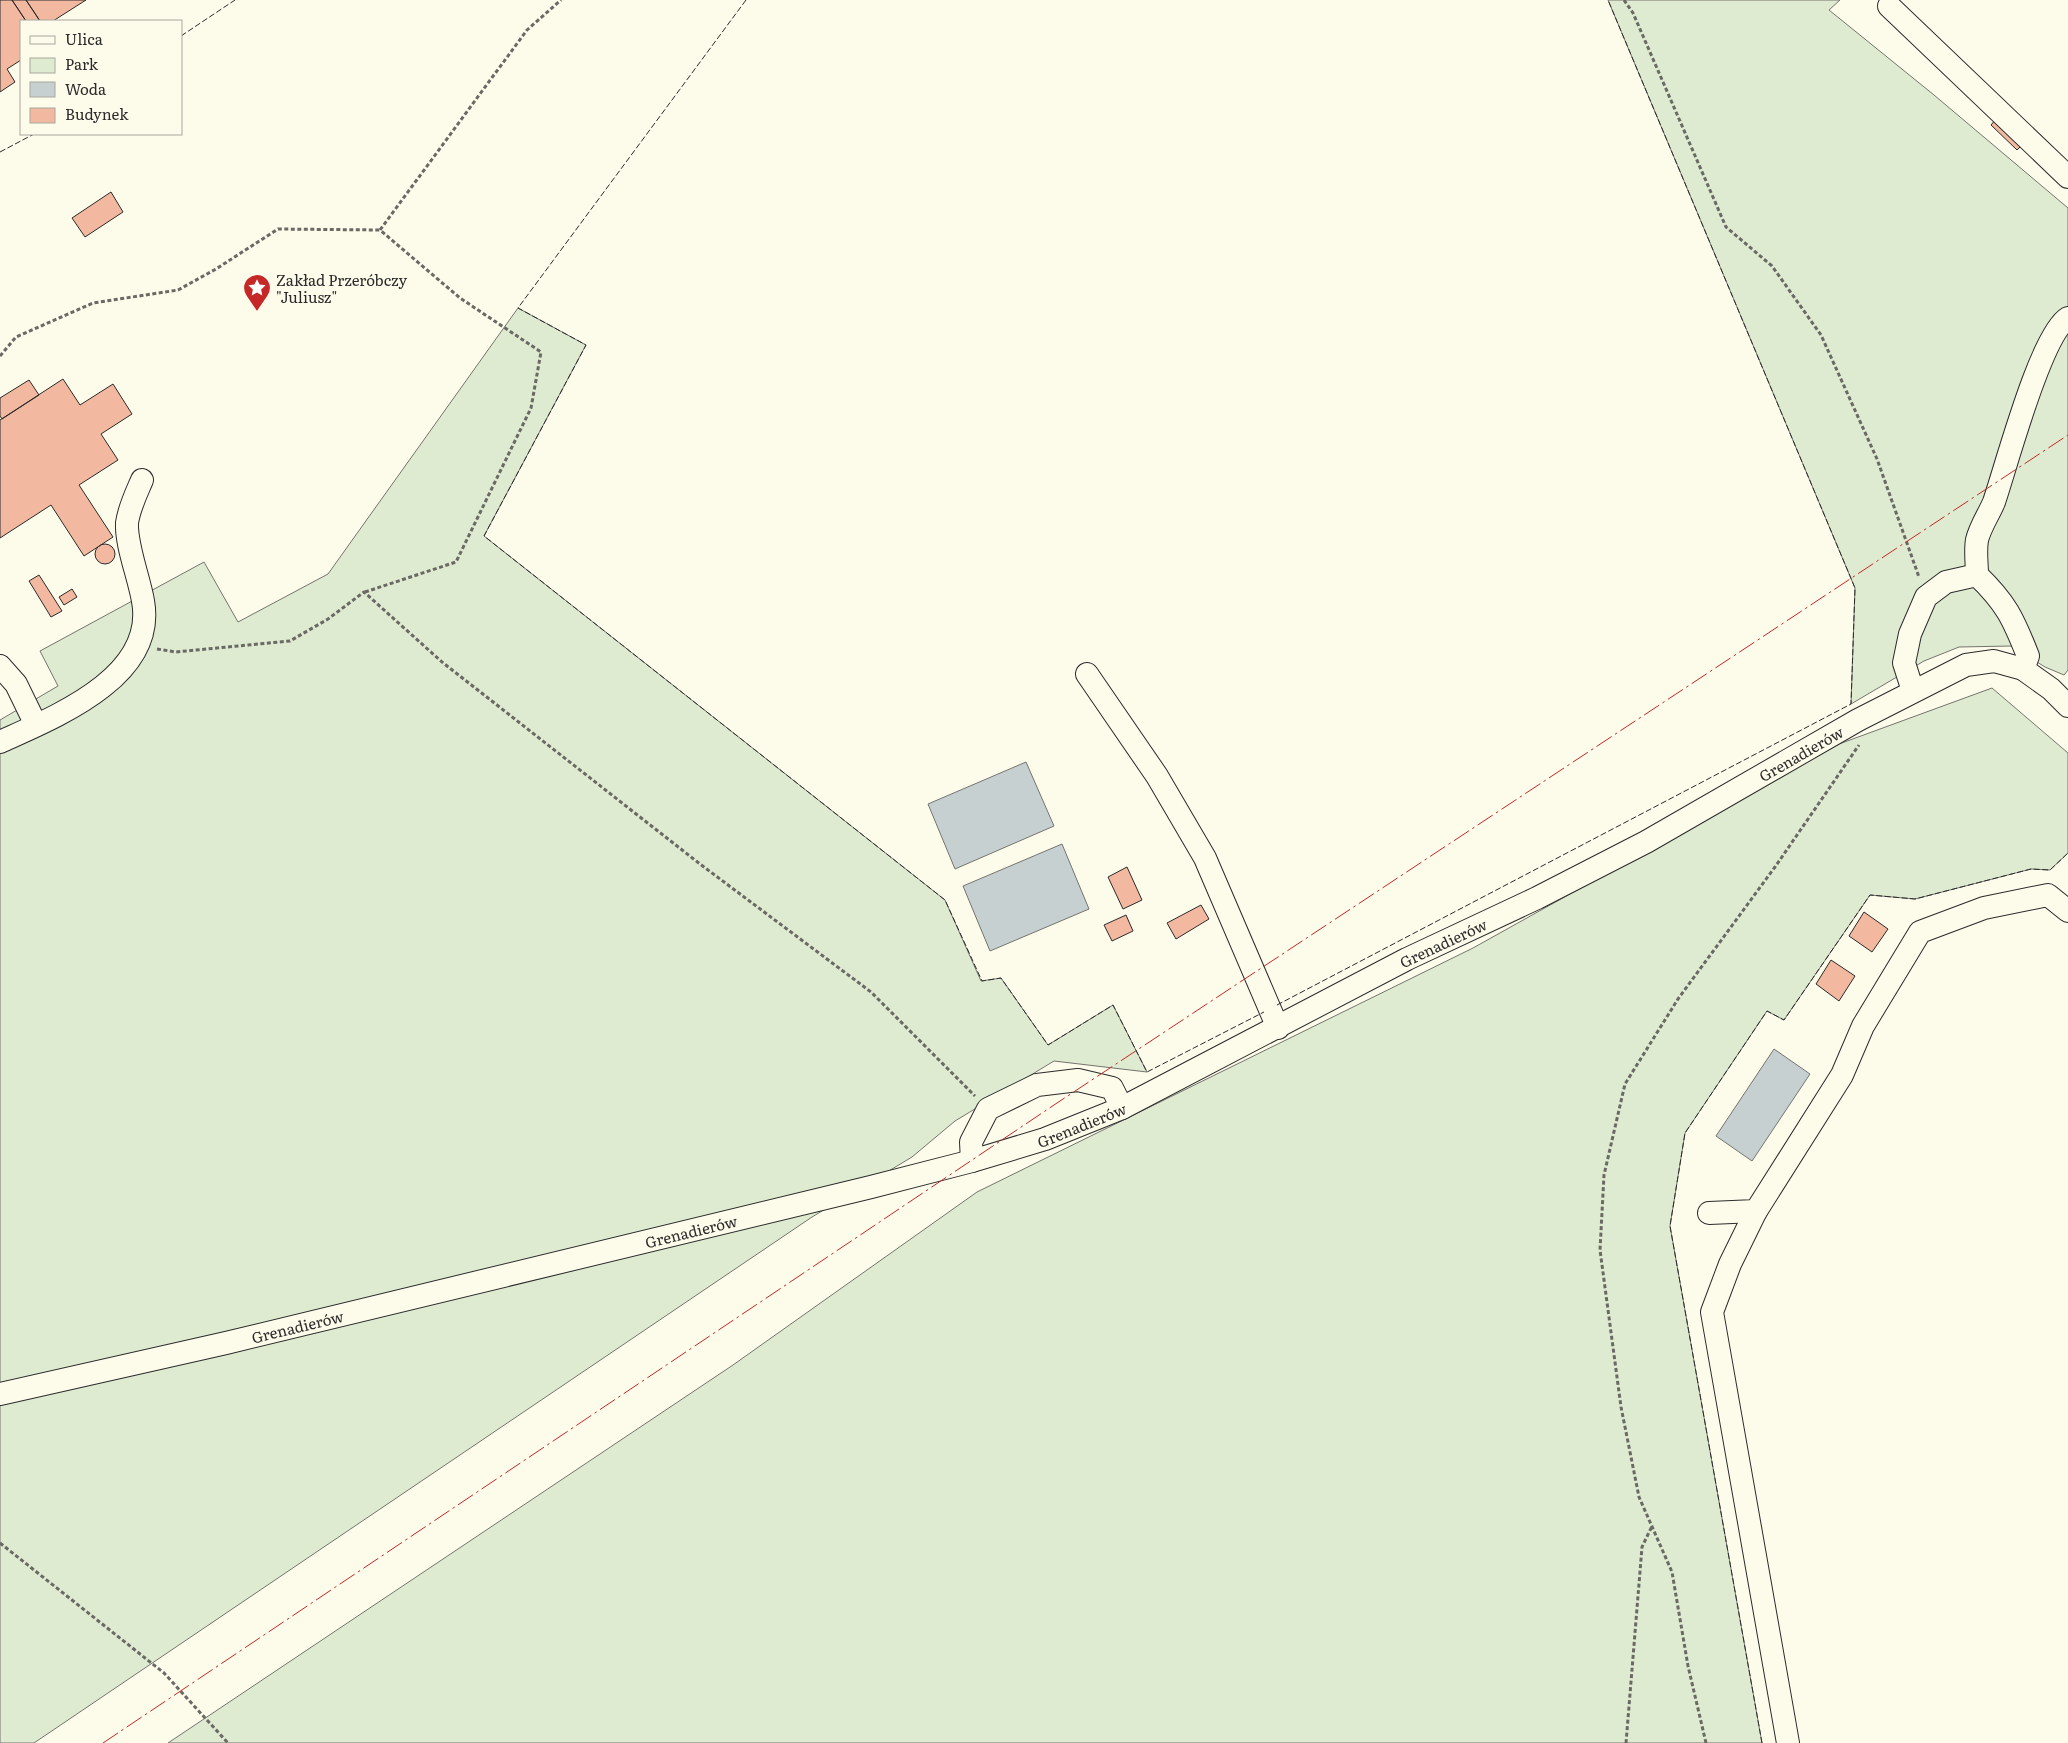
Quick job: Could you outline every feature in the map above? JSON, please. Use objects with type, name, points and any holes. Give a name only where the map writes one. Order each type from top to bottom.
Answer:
[{"type":"street","points":[[1889,6],[2068,177]]},
{"type":"street","points":[[2023,669],[2028,656],[2014,619],[1997,594],[1976,575],[1977,540],[1994,502],[2022,412],[2050,341],[2064,320],[2068,318]]},
{"type":"street","points":[[0,742],[80,704],[106,685],[128,660],[141,640],[145,622],[144,603],[128,540],[127,523],[130,507],[142,480]]},
{"type":"street","points":[[1913,691],[1904,663],[1910,634],[1926,597],[1946,582],[1976,575]]},
{"type":"street","name":"Grenadierów","points":[[0,1394],[235,1341],[972,1161],[1045,1140],[1122,1108],[1407,959],[1537,898],[1646,842],[1858,720],[1966,665],[1994,661],[2023,669],[2051,689],[2068,706]]},
{"type":"street","points":[[0,666],[16,684],[36,725]]},
{"type":"street","points":[[1087,674],[1157,776],[1205,858],[1278,1028]]},
{"type":"street","points":[[1788,1743],[1712,1312],[1730,1264],[1756,1211],[1842,1075],[1863,1026],[1920,932],[1984,908],[2048,895],[2068,911]]},
{"type":"street","points":[[972,1161],[971,1142],[988,1109],[1037,1085],[1078,1080],[1112,1088],[1122,1108]]},
{"type":"street","points":[[1709,1213],[1756,1211]]},
{"type":"path","points":[[380,230],[527,30],[561,0]]},
{"type":"path","points":[[1624,0],[1633,13],[1726,227],[1772,266],[1821,336],[1876,459],[1926,597]]},
{"type":"path","points":[[0,356],[16,337],[93,303],[178,290],[216,269],[278,229],[380,230],[460,298],[541,352],[531,408],[456,562],[364,592],[328,619],[290,641],[176,652],[157,649],[141,640]]},
{"type":"path","points":[[364,592],[442,662],[700,864],[871,992],[988,1109]]},
{"type":"path","points":[[1706,1743],[1688,1666],[1672,1572],[1639,1497],[1622,1407],[1600,1250],[1604,1175],[1625,1084],[1678,999],[1775,867],[1860,744],[1858,720]]},
{"type":"path","points":[[1626,1743],[1642,1547],[1652,1526]]},
{"type":"path","points":[[0,1543],[164,1673],[228,1743]]},
{"type":"green space","points":[[1608,0],[1840,0],[1829,10],[1934,95],[2068,208],[2068,670],[2064,675],[2045,667],[2011,646],[1959,647],[1924,661],[1851,704],[1855,588]]},
{"type":"green space","points":[[518,308],[586,345],[484,536],[945,900],[981,981],[1001,978],[1048,1045],[1113,1005],[1147,1072],[1054,1061],[955,1121],[912,1157],[812,1217],[34,1743],[0,1743],[0,720],[58,686],[40,651],[204,562],[238,622],[328,574]]},
{"type":"green space","points":[[1992,688],[2068,753],[2068,853],[2050,870],[2031,869],[1915,899],[1870,895],[1784,1020],[1767,1011],[1685,1133],[1670,1226],[1762,1743],[168,1743],[733,1365],[977,1192],[1473,948],[1839,744]]},
{"type":"water","points":[[1026,762],[1054,826],[955,869],[928,804]]},
{"type":"water","points":[[1062,844],[1089,909],[990,951],[963,886]]},
{"type":"water","points":[[1774,1049],[1810,1074],[1752,1161],[1716,1136]]},
{"type":"building","points":[[0,0],[12,0],[25,20],[20,20],[20,61],[7,69],[15,82],[0,92]]},
{"type":"building","points":[[12,0],[26,0],[39,20],[25,20]]},
{"type":"building","points":[[26,0],[86,0],[55,20],[39,20]]},
{"type":"building","points":[[1996,119],[2022,145],[2017,150],[1991,125]]},
{"type":"building","points":[[111,192],[123,212],[85,237],[72,218]]},
{"type":"building","points":[[63,379],[80,405],[113,384],[132,414],[101,434],[118,460],[79,485],[113,537],[84,556],[51,505],[0,538],[0,420]]},
{"type":"building","points":[[29,380],[39,395],[2,419],[0,416],[0,398]]},
{"type":"building","points":[[105,544],[112,547],[115,554],[112,561],[105,564],[98,561],[95,554],[98,547]]},
{"type":"building","points":[[39,575],[62,611],[51,617],[29,581]]},
{"type":"building","points":[[72,589],[77,597],[64,605],[59,597]]},
{"type":"building","points":[[1127,867],[1142,900],[1123,909],[1108,877]]},
{"type":"building","points":[[1201,905],[1209,919],[1176,939],[1167,923]]},
{"type":"building","points":[[1864,912],[1888,929],[1872,952],[1849,936]]},
{"type":"building","points":[[1126,915],[1133,931],[1112,941],[1104,925]]},
{"type":"building","points":[[1831,960],[1855,976],[1839,1001],[1816,984]]},
{"type":"fence","points":[[182,35],[235,0]]},
{"type":"fence","points":[[746,0],[518,308],[586,345],[484,536],[945,900],[982,981],[1001,978],[1048,1045],[1113,1005],[1147,1072],[1264,1012]]},
{"type":"fence","points":[[1277,1005],[1851,704],[1855,588],[1608,0]]},
{"type":"fence","points":[[0,152],[32,135]]},
{"type":"fence","points":[[1762,1743],[1670,1226],[1685,1133],[1767,1011],[1784,1020],[1870,895],[1915,899],[2031,869],[2050,870],[2068,853]]},
{"type":"power","points":[[103,1743],[1057,1103],[2068,435]]},
{"type":"place","name":"Zakład Przeróbczy \"Juliusz\"","points":[[257,312]]}]
